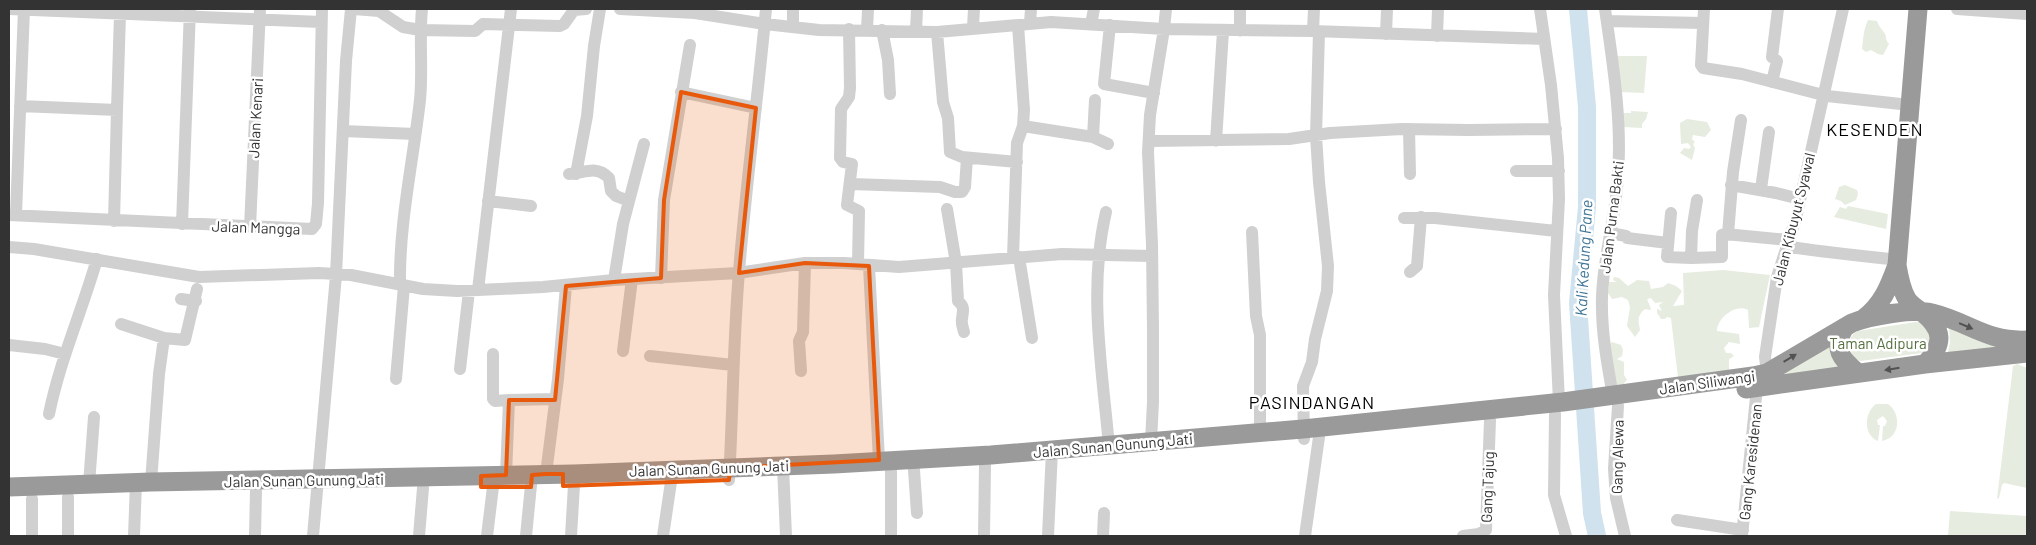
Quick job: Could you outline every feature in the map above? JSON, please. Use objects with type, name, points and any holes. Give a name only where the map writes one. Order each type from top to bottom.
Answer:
[{"type":"highway","points":[[1918,9],[1898,263],[1903,292],[1908,301],[1933,322],[1939,332],[1938,346],[1926,364]]},
{"type":"highway","points":[[1863,319],[1872,313],[1882,301],[1898,263]]},
{"type":"highway","name":"Jalan Siliwangi","points":[[1762,380],[1844,327],[1863,319],[1920,311],[1940,315],[1997,339],[2027,340]]},
{"type":"highway","points":[[1844,327],[1838,342],[1838,351],[1842,359],[1858,373]]},
{"type":"highway","name":"Jalan Siliwangi","points":[[1560,408],[1612,401],[1753,376],[1762,380],[1858,373],[2027,353]]},
{"type":"highway","points":[[1463,418],[1490,420],[1560,408]]},
{"type":"highway","points":[[9,487],[89,484],[214,487],[256,491],[318,486],[423,488],[490,481],[621,477],[671,482],[738,474],[989,462],[1052,455],[1309,435],[1560,408]]},
{"type":"highway","name":"Jalan Sunan Gunung Jati","points":[[1052,455],[1151,441],[1260,432],[1309,435]]},
{"type":"highway","points":[[885,466],[914,470],[961,462]]},
{"type":"highway","name":"Jalan Sunan Gunung Jati","points":[[621,477],[738,474]]},
{"type":"highway","name":"Jalan Sunan Gunung Jati","points":[[214,487],[490,481]]},
{"type":"highway","points":[[9,500],[68,498],[141,486]]},
{"type":"street","points":[[13,214],[24,9]]},
{"type":"street","name":"Jalan Mangga","points":[[13,214],[114,221],[312,229],[316,224],[322,9]]},
{"type":"street","points":[[314,536],[336,275],[346,61],[352,9],[379,11],[402,27],[420,30],[474,31],[482,24],[555,27],[564,24],[574,10],[586,9]]},
{"type":"street","points":[[396,379],[402,286],[403,217],[420,98],[420,30],[422,9]]},
{"type":"street","points":[[460,369],[488,201],[511,9]]},
{"type":"street","points":[[564,24],[566,9]]},
{"type":"street","points":[[600,9],[588,107],[572,174],[586,170],[603,173],[609,178],[610,192],[629,201]]},
{"type":"street","points":[[620,9],[703,11],[765,24],[819,30],[849,29],[937,32],[1024,24],[1091,24],[1223,31],[1316,31],[1544,39]]},
{"type":"street","points":[[738,474],[733,365],[747,178],[766,9]]},
{"type":"street","points":[[793,9],[793,27]]},
{"type":"street","points":[[867,30],[868,9]]},
{"type":"street","points":[[916,9],[916,31]]},
{"type":"street","points":[[973,28],[974,9]]},
{"type":"street","points":[[1031,9],[1024,24],[1021,79],[1024,96],[1023,126],[1017,143],[1016,162],[1016,257],[1032,338]]},
{"type":"street","points":[[1091,24],[1094,9]]},
{"type":"street","points":[[1151,441],[1153,402],[1152,256],[1148,178],[1149,141],[1150,115],[1166,9]]},
{"type":"street","points":[[1240,9],[1240,31]]},
{"type":"street","points":[[1304,536],[1309,435],[1303,386],[1311,368],[1315,340],[1327,291],[1328,266],[1316,136],[1316,31],[1314,9]]},
{"type":"street","points":[[1386,34],[1387,9]]},
{"type":"street","points":[[1437,36],[1438,9]]},
{"type":"street","points":[[1540,9],[1556,129],[1559,171],[1554,295],[1560,408],[1554,494],[1562,532]]},
{"type":"street","points":[[1704,9],[1702,67],[1742,74],[1824,95],[1910,106]]},
{"type":"street","points":[[1772,82],[1777,61],[1772,57],[1778,9]]},
{"type":"street","name":"Jalan Kibuyut Syawal","points":[[1762,380],[1777,277],[1800,200],[1843,9]]},
{"type":"street","points":[[1957,9],[2027,14]]},
{"type":"street","points":[[9,10],[260,14],[321,22]]},
{"type":"street","points":[[114,221],[122,12]]},
{"type":"street","points":[[182,224],[190,13]]},
{"type":"street","name":"Jalan Kenari","points":[[250,227],[260,14]]},
{"type":"street","points":[[1606,15],[1703,23]]},
{"type":"street","name":"Jalan Purna Bakti","points":[[1606,15],[1616,92],[1618,133],[1618,177],[1602,297],[1606,357],[1612,401]]},
{"type":"street","points":[[1110,26],[1104,84],[1154,93]]},
{"type":"street","points":[[849,29],[850,88],[849,97],[841,109],[840,158],[843,162],[852,164],[847,205],[859,211],[891,536]]},
{"type":"street","points":[[882,30],[888,60],[890,94]]},
{"type":"street","points":[[1216,141],[1223,31]]},
{"type":"street","points":[[937,32],[943,102],[948,118],[950,152],[956,156],[967,158],[1016,162]]},
{"type":"street","points":[[661,278],[664,200],[690,44]]},
{"type":"street","points":[[681,92],[756,108]]},
{"type":"street","points":[[1093,137],[1095,100]]},
{"type":"street","points":[[20,106],[117,110]]},
{"type":"street","points":[[1728,234],[1731,185],[1741,120]]},
{"type":"street","points":[[1023,126],[1093,137],[1108,144]]},
{"type":"street","points":[[1149,141],[1289,139],[1330,133],[1410,129],[1556,129]]},
{"type":"street","points":[[1410,129],[1410,174]]},
{"type":"street","points":[[343,131],[415,134]]},
{"type":"street","points":[[1761,190],[1769,132]]},
{"type":"street","points":[[614,280],[618,250],[644,144]]},
{"type":"street","points":[[851,184],[940,187],[955,192],[962,192],[965,187],[967,158]]},
{"type":"street","points":[[1516,171],[1559,171]]},
{"type":"street","points":[[1731,185],[1800,200]]},
{"type":"street","points":[[1691,258],[1692,230],[1697,200]]},
{"type":"street","points":[[488,201],[531,206]]},
{"type":"street","points":[[947,209],[956,263],[958,301],[963,305],[964,313],[962,320],[964,332]]},
{"type":"street","points":[[1106,212],[1099,254],[1098,335],[1109,446]]},
{"type":"street","points":[[1671,212],[1667,257],[1722,257],[1721,236],[1728,234],[1788,243],[1819,252],[1845,253],[1898,263]]},
{"type":"street","points":[[1404,218],[1556,231]]},
{"type":"street","points":[[1410,272],[1417,266],[1421,218]]},
{"type":"street","points":[[1670,228],[1692,230]]},
{"type":"street","points":[[1252,232],[1256,316],[1260,334],[1260,432]]},
{"type":"street","points":[[1610,233],[1626,236],[1627,238],[1668,242]]},
{"type":"street","points":[[9,246],[199,277],[351,275],[423,289],[473,291],[739,273],[805,264],[898,267],[1016,257],[1099,254],[1152,256]]},
{"type":"street","points":[[49,414],[65,354],[87,295],[97,259]]},
{"type":"street","points":[[801,371],[799,341],[804,332],[805,264]]},
{"type":"street","points":[[622,351],[632,279]]},
{"type":"street","points":[[526,536],[551,480],[555,399],[566,286]]},
{"type":"street","points":[[121,324],[164,338],[179,341],[186,340],[197,295],[181,299]]},
{"type":"street","points":[[134,536],[164,338]]},
{"type":"street","points":[[9,345],[45,349],[65,354]]},
{"type":"street","points":[[493,354],[493,399],[495,401],[555,399]]},
{"type":"street","points":[[650,356],[733,365]]},
{"type":"street","name":"Gang Karesidenan","points":[[1743,533],[1762,380]]},
{"type":"street","points":[[487,536],[490,481],[509,400]]},
{"type":"street","name":"Gang Alewa","points":[[1612,401],[1616,498],[1625,536]]},
{"type":"street","points":[[89,484],[94,417]]},
{"type":"street","name":"Gang Tajug","points":[[1463,536],[1483,533],[1486,530],[1490,420]]},
{"type":"street","points":[[1048,536],[1052,455]]},
{"type":"street","points":[[984,536],[989,462]]},
{"type":"street","points":[[914,470],[917,513]]},
{"type":"street","points":[[783,472],[786,536]]},
{"type":"street","points":[[551,480],[571,536]]},
{"type":"street","points":[[663,536],[671,482]]},
{"type":"street","points":[[419,536],[423,488]]},
{"type":"street","points":[[255,536],[256,491]]},
{"type":"street","points":[[68,498],[68,536]]},
{"type":"street","points":[[32,499],[32,536]]},
{"type":"street","points":[[1103,536],[1104,513]]},
{"type":"street","points":[[1677,520],[1743,533]]},
{"type":"highlighted area","points":[[681,92],[756,108],[739,273],[805,263],[869,266],[879,460],[730,468],[729,480],[563,486],[563,474],[546,474],[532,475],[531,487],[481,487],[481,476],[506,475],[509,400],[555,400],[566,286],[661,278],[664,200]]},
{"type":"green space","points":[[1868,20],[1877,21],[1885,34],[1889,44],[1883,55],[1871,50],[1866,52],[1862,49]]},
{"type":"green space","points":[[1617,56],[1647,56],[1644,93],[1621,92]]},
{"type":"green space","points":[[1631,111],[1648,112],[1642,128],[1623,127],[1622,113],[1631,113]]},
{"type":"green space","points":[[1687,119],[1707,122],[1711,130],[1705,137],[1693,135],[1692,139],[1695,142],[1693,144],[1695,148],[1692,160],[1680,153],[1684,148],[1689,149],[1691,147],[1688,143],[1681,144],[1680,123]]},
{"type":"green space","points":[[1845,185],[1857,190],[1858,194],[1856,200],[1845,205],[1835,199],[1839,187]]},
{"type":"green space","points":[[1848,206],[1888,214],[1886,229],[1834,217],[1840,207],[1846,209]]},
{"type":"green space","points":[[1723,270],[1770,275],[1759,327],[1749,328],[1748,310],[1743,308],[1733,310],[1720,321],[1717,331],[1739,334],[1740,344],[1729,342],[1724,348],[1726,353],[1731,353],[1734,356],[1729,359],[1729,371],[1678,378],[1671,318],[1661,319],[1657,313],[1657,309],[1662,311],[1659,305],[1663,302],[1655,303],[1651,298],[1647,299],[1651,309],[1645,309],[1639,316],[1640,330],[1635,337],[1627,326],[1630,307],[1628,300],[1622,297],[1612,299],[1608,293],[1609,282],[1617,282],[1613,280],[1614,277],[1619,278],[1628,286],[1637,280],[1649,281],[1651,289],[1663,287],[1668,283],[1682,291],[1673,306],[1684,305],[1683,273]]},
{"type":"green space","name":"Taman Adipura","points":[[1920,322],[1927,329],[1929,337],[1928,345],[1922,353],[1860,361],[1856,359],[1851,351],[1851,338],[1858,331]]},
{"type":"green space","points":[[1949,326],[2002,347],[1947,356],[1950,343]]},
{"type":"green space","points":[[1612,342],[1621,345],[1623,350],[1622,356],[1617,359],[1624,362],[1624,375],[1627,380],[1624,383],[1625,387],[1617,389],[1609,345]]},
{"type":"green space","points":[[1830,343],[1842,370],[1772,377]]},
{"type":"green space","points":[[2017,364],[2027,368],[2027,488],[2004,483],[1997,499],[2013,366]]},
{"type":"green space","points":[[1876,404],[1888,404],[1896,414],[1897,419],[1896,431],[1888,439],[1882,441],[1883,426],[1885,426],[1887,421],[1883,416],[1877,420],[1878,425],[1880,425],[1878,441],[1870,434],[1867,424],[1869,413]]},
{"type":"green space","points":[[1950,511],[2027,516],[2027,536],[1948,536]]},
{"type":"waterway","name":"Kali Kedung Pane","points":[[1578,9],[1587,107],[1587,207],[1578,303],[1592,513],[1597,536]]},
{"type":"district","name":"KESENDEN","points":[[1875,129]]},
{"type":"district","name":"PASINDANGAN","points":[[1312,402]]}]
